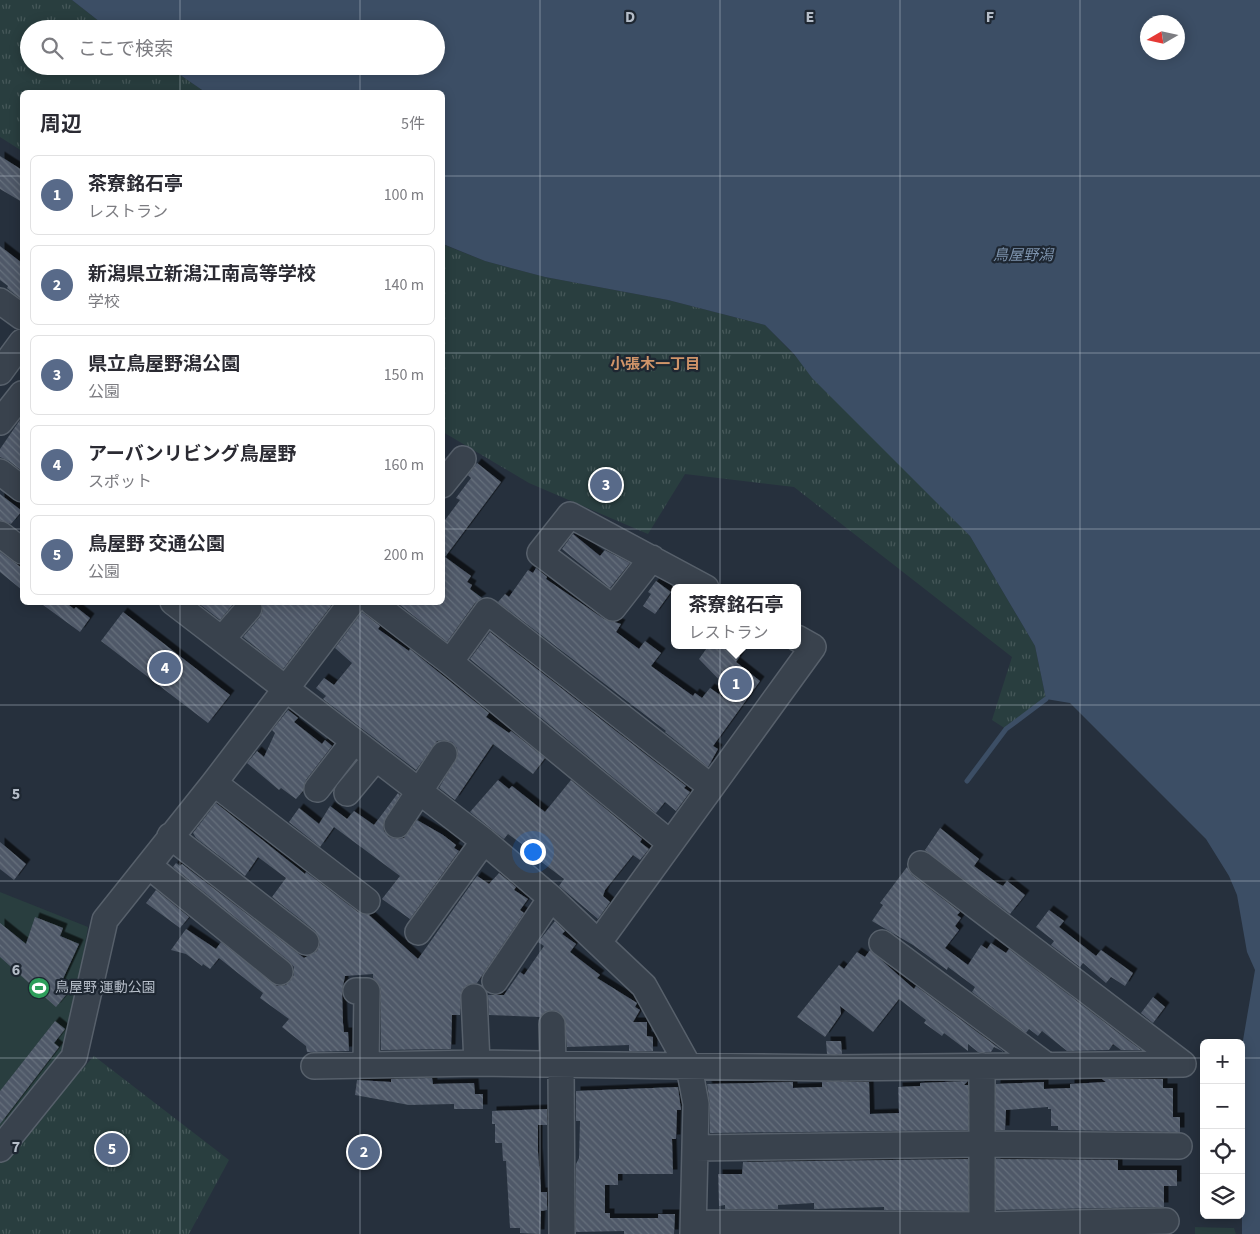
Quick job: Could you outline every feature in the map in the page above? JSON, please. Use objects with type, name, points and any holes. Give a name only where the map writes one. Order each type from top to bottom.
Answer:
[{"type":"street","points":[[0,301],[20,316]]},
{"type":"street","points":[[0,372],[20,345]]},
{"type":"street","points":[[0,422],[20,397]]},
{"type":"street","points":[[445,482],[463,459]]},
{"type":"street","points":[[0,472],[20,487]]},
{"type":"street","points":[[0,534],[20,548]]},
{"type":"street","points":[[652,558],[699,584]]},
{"type":"street","points":[[177,605],[484,841],[552,898],[644,986],[689,1067],[696,1104],[693,1228],[982,1230],[1166,1221]]},
{"type":"street","points":[[0,1149],[74,1057],[105,920],[214,783],[350,605]]},
{"type":"street","points":[[376,605],[450,662],[670,843]]},
{"type":"street","points":[[222,639],[249,608]]},
{"type":"street","points":[[450,662],[487,611],[711,787]]},
{"type":"street","points":[[598,942],[813,647],[801,640]]},
{"type":"street","points":[[317,789],[354,741]]},
{"type":"street","points":[[397,825],[444,754]]},
{"type":"street","points":[[347,793],[376,758]]},
{"type":"street","points":[[214,783],[367,901]]},
{"type":"street","points":[[170,836],[306,942]]},
{"type":"street","points":[[418,932],[484,841]]},
{"type":"street","points":[[314,1066],[477,1063],[689,1067],[1183,1064],[921,864]]},
{"type":"street","points":[[149,866],[280,972]]},
{"type":"street","points":[[495,981],[552,898]]},
{"type":"street","points":[[882,942],[1046,1065]]},
{"type":"street","points":[[356,991],[367,991],[366,1065]]},
{"type":"street","points":[[474,997],[477,1063]]},
{"type":"street","points":[[552,1024],[557,1064],[562,1234]]},
{"type":"street","points":[[982,1066],[982,1230]]},
{"type":"street","points":[[695,1148],[982,1144],[1179,1146]]},
{"type":"green space","points":[[0,0],[72,0],[98,20],[20,20],[20,75],[180,75],[202,90],[20,90],[20,150],[0,137]]},
{"type":"green space","points":[[445,245],[485,261],[545,277],[668,300],[765,325],[970,536],[1035,646],[1046,699],[1006,729],[992,720],[1012,657],[794,487],[685,474],[648,534],[529,483],[445,433]]},
{"type":"green space","name":"鳥屋野 運動公園","points":[[0,892],[88,927],[67,1049],[0,1133]]},
{"type":"green space","points":[[94,1056],[229,1160],[189,1234],[0,1234],[0,1162]]},
{"type":"green space","points":[[1195,1227],[1234,1228],[1236,1234],[1195,1234]]},
{"type":"water","name":"鳥屋野潟","points":[[72,0],[1260,0],[1260,1234],[1242,1234],[1242,1219],[1245,1219],[1245,1039],[1243,1039],[1255,970],[1247,952],[1237,895],[1229,876],[1206,839],[1070,703],[1046,699],[1035,646],[970,536],[812,378],[794,354],[765,325],[668,300],[545,277],[485,261],[445,245],[445,90],[202,90],[180,75],[445,75],[445,20],[98,20]]},
{"type":"building","points":[[0,156],[20,169],[20,201],[0,189]]},
{"type":"building","points":[[0,246],[20,261],[20,298],[0,280]]},
{"type":"building","points":[[20,420],[20,469],[0,457],[0,449]]},
{"type":"building","points":[[477,463],[501,482],[445,557],[445,520],[460,500],[456,498],[471,478],[468,475]]},
{"type":"building","points":[[0,494],[20,509],[20,513],[11,524],[0,520]]},
{"type":"building","points":[[573,534],[600,556],[605,550],[630,563],[610,588],[562,549]]},
{"type":"building","points":[[0,552],[20,567],[20,588],[0,572]]},
{"type":"building","points":[[445,557],[471,576],[467,582],[472,585],[470,589],[482,598],[475,603],[447,642],[400,605],[445,605]]},
{"type":"building","points":[[536,568],[547,577],[546,579],[604,619],[621,624],[616,632],[639,649],[645,641],[661,653],[651,666],[693,696],[695,693],[702,698],[710,688],[723,697],[729,690],[699,659],[706,649],[730,649],[740,656],[736,662],[760,681],[713,746],[718,749],[708,767],[666,731],[498,602],[505,594],[509,597],[528,570],[533,573]]},
{"type":"building","points":[[656,581],[671,592],[655,614],[643,606],[651,594],[648,592]]},
{"type":"building","points":[[43,605],[69,605],[74,609],[76,607],[90,618],[80,632]]},
{"type":"building","points":[[201,605],[232,605],[220,620]]},
{"type":"building","points":[[262,605],[332,605],[283,669],[243,637],[260,617],[263,610]]},
{"type":"building","points":[[123,612],[230,695],[208,723],[101,641]]},
{"type":"building","points":[[362,612],[380,626],[378,629],[409,651],[410,649],[489,713],[486,717],[509,733],[511,731],[545,758],[533,774],[493,744],[455,800],[439,788],[458,755],[457,748],[452,742],[437,741],[416,770],[323,699],[326,696],[316,688],[324,678],[334,685],[352,663],[335,648]]},
{"type":"building","points":[[490,632],[686,786],[684,788],[690,792],[676,811],[665,802],[656,813],[470,659]]},
{"type":"building","points":[[288,710],[298,718],[294,722],[322,744],[325,740],[332,746],[306,780],[303,791],[296,799],[281,788],[279,790],[247,763],[257,751],[264,757],[275,733],[272,730]]},
{"type":"building","points":[[498,780],[509,789],[512,786],[545,812],[571,780],[642,839],[640,842],[649,849],[640,860],[633,855],[605,890],[603,896],[610,902],[598,919],[559,886],[564,879],[539,860],[541,858],[508,834],[504,839],[470,812]]},
{"type":"building","points":[[398,793],[400,795],[383,824],[384,831],[389,837],[404,838],[417,820],[443,835],[456,845],[454,848],[459,851],[410,919],[382,899],[400,876],[334,827],[320,847],[289,822],[299,808],[319,824],[330,806],[347,819],[354,811],[374,825]]},
{"type":"building","points":[[216,803],[305,874],[306,872],[358,912],[369,915],[418,959],[477,876],[489,884],[499,873],[516,887],[514,890],[528,899],[520,910],[524,913],[477,983],[467,985],[462,990],[460,1015],[452,1015],[451,1049],[381,1050],[381,991],[379,984],[373,978],[373,974],[345,976],[342,991],[343,1023],[344,1032],[348,1032],[349,1051],[307,1052],[306,1046],[282,1027],[289,1019],[260,998],[263,993],[219,958],[210,969],[203,964],[202,966],[186,954],[171,950],[186,929],[216,949],[221,942],[277,986],[286,985],[294,975],[294,967],[289,961],[173,867],[176,863],[180,866],[182,864],[304,958],[317,951],[320,944],[319,937],[315,931],[272,897],[286,878],[258,857],[245,876],[196,838],[193,833]]},
{"type":"building","points":[[940,828],[979,859],[974,866],[997,883],[1003,886],[1007,881],[1025,895],[1010,914],[925,850]]},
{"type":"building","points":[[0,842],[26,864],[14,880],[0,869]]},
{"type":"building","points":[[907,867],[912,875],[960,912],[957,915],[961,918],[955,926],[959,930],[945,948],[968,965],[981,945],[987,949],[991,943],[1006,953],[1009,949],[1141,1050],[1121,1050],[1113,1044],[1109,1050],[1067,1051],[1042,1031],[1038,1036],[1029,1029],[1026,1033],[972,992],[975,987],[948,967],[947,970],[913,945],[872,921],[883,905],[880,903]]},
{"type":"building","points":[[156,890],[189,917],[180,928],[146,903]]},
{"type":"building","points":[[1049,910],[1064,921],[1059,927],[1096,956],[1101,950],[1133,973],[1125,986],[1111,977],[1106,983],[1083,963],[1080,967],[1051,945],[1054,941],[1036,927]]},
{"type":"building","points":[[35,917],[63,928],[60,936],[79,944],[61,983],[70,990],[56,1007],[0,957],[0,923],[26,944]]},
{"type":"building","points":[[555,921],[565,931],[562,934],[576,944],[570,952],[600,975],[597,978],[637,1003],[635,1007],[640,1010],[633,1022],[647,1022],[647,1036],[653,1037],[653,1051],[629,1051],[629,1045],[567,1047],[564,1017],[559,1012],[552,1010],[545,1012],[540,1017],[489,1015],[488,995],[504,995],[520,972],[524,975],[544,946],[538,942]]},
{"type":"building","points":[[870,950],[914,989],[916,986],[1004,1052],[994,1047],[991,1052],[978,1052],[968,1044],[968,1051],[944,1033],[942,1036],[924,1023],[926,1020],[899,999],[873,1032],[840,1006],[841,1014],[825,1037],[797,1017],[839,965],[844,969],[857,952],[865,957]]},
{"type":"building","points":[[1153,997],[1165,1007],[1153,1023],[1141,1013]]},
{"type":"building","points":[[55,1021],[65,1029],[54,1043],[59,1047],[0,1124],[0,1091]]},
{"type":"building","points":[[826,1041],[841,1041],[842,1054],[827,1054]]},
{"type":"building","points":[[432,1078],[433,1084],[474,1083],[475,1094],[483,1094],[483,1109],[454,1109],[454,1104],[409,1105],[355,1095],[357,1080],[391,1082],[391,1079]]},
{"type":"building","points":[[1102,1079],[1163,1079],[1163,1088],[1173,1088],[1173,1117],[1180,1117],[1180,1132],[1058,1130],[1058,1126],[1051,1126],[1051,1109],[1048,1109],[1048,1107],[1006,1110],[1005,1130],[996,1130],[996,1084],[1044,1082],[1044,1089],[1070,1088],[1070,1084],[1106,1082]]},
{"type":"building","points":[[968,1081],[964,1085],[968,1085],[968,1130],[710,1133],[710,1104],[707,1084],[793,1082],[793,1088],[822,1087],[822,1082],[869,1082],[870,1114],[899,1113],[898,1087],[920,1086],[920,1083]]},
{"type":"building","points":[[678,1087],[681,1110],[677,1110],[676,1139],[672,1139],[673,1174],[618,1174],[618,1185],[605,1185],[605,1213],[610,1213],[610,1218],[658,1218],[658,1214],[675,1214],[674,1234],[624,1234],[624,1231],[576,1232],[576,1164],[579,1158],[580,1121],[576,1121],[576,1091]]},
{"type":"building","points":[[547,1109],[547,1125],[538,1125],[538,1152],[541,1192],[547,1192],[547,1210],[541,1211],[540,1234],[520,1233],[520,1228],[510,1228],[506,1161],[503,1161],[502,1143],[495,1143],[495,1124],[492,1124],[492,1111]]},
{"type":"building","points":[[968,1159],[968,1211],[884,1210],[884,1207],[814,1209],[814,1203],[778,1205],[778,1209],[725,1209],[725,1205],[719,1206],[718,1174],[742,1174],[743,1162]]},
{"type":"building","points":[[996,1159],[1118,1160],[1118,1170],[1177,1170],[1177,1186],[1164,1186],[1164,1207],[996,1210]]},
{"type":"waterway","points":[[967,781],[1006,729],[1046,699]]},
{"type":"place","name":"県立鳥屋野潟公園","points":[[606,485]]},
{"type":"place","name":"アーバンリビング鳥屋野","points":[[165,668]]},
{"type":"place","name":"茶寮銘石亭","points":[[736,684]]},
{"type":"place","name":"鳥屋野 運動公園","points":[[39,988]]},
{"type":"place","name":"鳥屋野 交通公園","points":[[112,1149]]},
{"type":"place","name":"新潟県立新潟江南高等学校","points":[[364,1152]]},
{"type":"district","name":"小張木一丁目","points":[[655,364]]}]
